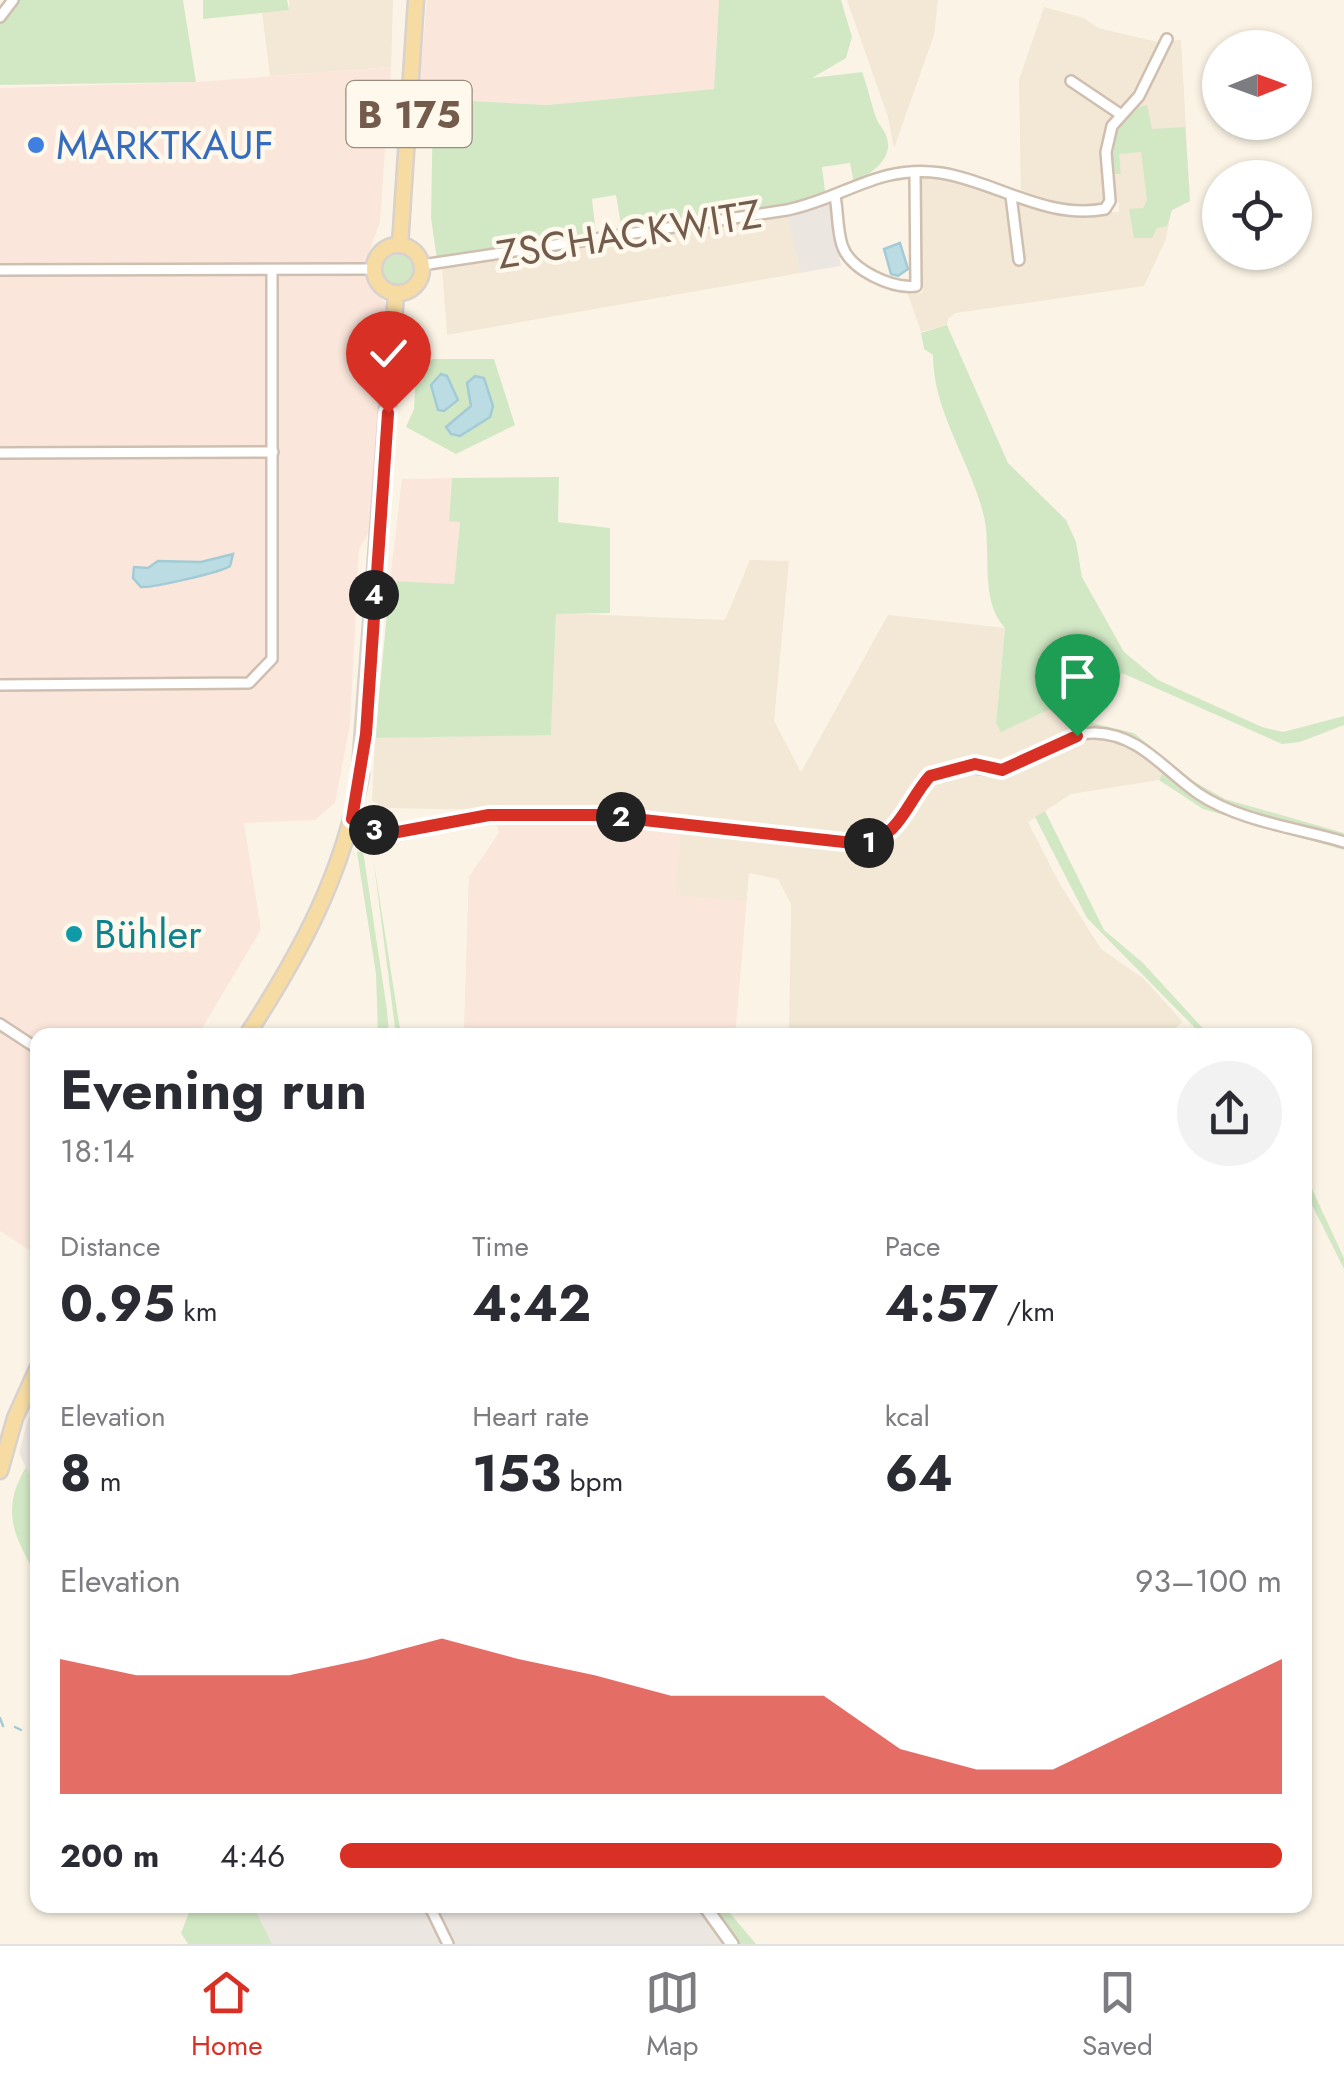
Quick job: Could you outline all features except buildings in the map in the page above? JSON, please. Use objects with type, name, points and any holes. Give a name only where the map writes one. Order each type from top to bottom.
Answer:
[{"type":"main road","name":"B 175","points":[[400,244],[416,0]]},
{"type":"main road","points":[[400,244],[414,251],[422,265],[417,284],[396,294],[380,286],[373,268],[379,253],[400,244]]},
{"type":"main road","points":[[257,1028],[321,910],[348,837],[359,783],[396,294]]},
{"type":"main road","points":[[0,1471],[18,1409],[30,1383]]},
{"type":"street","points":[[0,16],[13,0]]},
{"type":"street","name":"ZSCHACKWITZ","points":[[422,265],[772,212],[834,196],[872,176],[952,176],[1060,209],[1105,209],[1110,200],[1108,139],[1120,114],[1139,96],[1167,38]]},
{"type":"street","points":[[1071,81],[1120,114]]},
{"type":"street","points":[[834,196],[842,244],[850,258],[891,284],[916,286],[915,174]]},
{"type":"street","points":[[1011,196],[1019,260]]},
{"type":"street","points":[[0,270],[373,268]]},
{"type":"street","points":[[0,685],[249,683],[262,675],[272,659],[272,270]]},
{"type":"street","points":[[0,453],[273,452]]},
{"type":"street","points":[[348,837],[415,831],[489,815],[598,815],[862,844],[878,840],[898,823],[930,776],[975,764],[1002,770],[1077,736],[1096,732],[1141,746],[1214,802],[1344,842]]},
{"type":"street","points":[[352,819],[378,833]]},
{"type":"street","points":[[0,1024],[30,1044]]},
{"type":"street","points":[[433,1913],[448,1944]]},
{"type":"street","points":[[710,1913],[732,1944]]},
{"type":"shaded area","points":[[289,0],[393,0],[391,67],[270,76],[262,12],[289,10]]},
{"type":"shaded area","points":[[427,0],[719,0],[714,89],[547,105],[418,98]]},
{"type":"shaded area","points":[[847,0],[938,0],[934,35],[894,148],[888,117]]},
{"type":"shaded area","points":[[1044,7],[1084,18],[1098,28],[1162,43],[1140,89],[1108,125],[1106,197],[1098,206],[1064,207],[1021,196],[1019,80]]},
{"type":"shaded area","points":[[1181,40],[1190,201],[1171,211],[1166,239],[1144,286],[956,313],[948,318],[947,325],[921,332],[907,292],[922,293],[923,288],[918,255],[919,177],[949,178],[1041,209],[1119,212],[1119,202],[1113,201],[1112,137],[1168,41]]},
{"type":"shaded area","points":[[391,67],[380,222],[369,252],[375,288],[388,308],[374,524],[359,549],[350,725],[335,803],[315,820],[244,823],[261,930],[202,1028],[30,1028],[30,1250],[0,1231],[0,88],[196,82]]},
{"type":"shaded area","points":[[830,203],[841,266],[800,273],[787,214]]},
{"type":"shaded area","points":[[787,214],[800,273],[447,335],[442,266]]},
{"type":"shaded area","points":[[452,478],[449,520],[460,522],[454,585],[390,581],[402,479]]},
{"type":"shaded area","points":[[750,560],[789,561],[774,721],[801,772],[888,615],[1005,628],[996,723],[1085,693],[1090,730],[1138,749],[1164,771],[1159,780],[1071,794],[1028,822],[1058,881],[1101,949],[1143,978],[1183,1022],[1175,1028],[789,1028],[791,904],[778,879],[749,873],[736,1028],[464,1028],[469,877],[499,833],[497,810],[385,808],[372,801],[375,738],[551,734],[556,613],[725,620]]},
{"type":"shaded area","points":[[496,821],[607,822],[681,829],[676,895],[746,901],[736,1028],[464,1028],[469,877],[499,833]]},
{"type":"shaded area","points":[[30,1416],[30,1476],[19,1453]]},
{"type":"shaded area","points":[[257,1913],[706,1913],[730,1944],[272,1944]]},
{"type":"green space","points":[[16,0],[183,0],[196,82],[0,85],[0,20]]},
{"type":"green space","points":[[203,0],[287,0],[289,10],[203,19]]},
{"type":"green space","points":[[719,0],[841,0],[852,37],[846,58],[812,78],[862,72],[888,142],[880,165],[854,183],[850,163],[822,167],[825,191],[798,203],[622,231],[616,195],[592,199],[596,234],[437,260],[431,218],[433,99],[547,105],[714,89]]},
{"type":"green space","points":[[1147,105],[1152,129],[1185,127],[1190,201],[1172,210],[1167,226],[1157,228],[1152,238],[1134,238],[1129,209],[1143,208],[1147,200],[1141,152],[1119,154],[1121,174],[1113,174],[1113,153],[1121,122],[1136,108]]},
{"type":"green space","points":[[398,251],[411,256],[416,269],[411,282],[398,287],[385,282],[380,269],[385,256]]},
{"type":"green space","points":[[947,325],[1008,463],[1066,520],[1076,542],[1082,577],[1124,652],[1158,680],[1262,727],[1283,732],[1344,716],[1344,725],[1300,742],[1282,744],[1122,673],[1092,723],[1134,733],[1193,781],[1225,799],[1344,833],[1344,839],[1226,804],[1206,795],[1155,753],[1090,730],[1084,693],[1001,732],[996,723],[1005,628],[997,617],[989,590],[984,517],[939,397],[933,355],[924,349],[921,333]]},
{"type":"green space","points":[[433,359],[494,359],[515,425],[456,454],[406,427],[414,409],[416,370]]},
{"type":"green space","points":[[559,477],[558,522],[610,528],[610,613],[556,614],[551,735],[375,738],[390,581],[454,584],[460,522],[449,521],[452,478]]},
{"type":"green space","points":[[1164,771],[1204,802],[1344,845],[1344,850],[1203,809],[1159,780]]},
{"type":"green space","points":[[1045,811],[1104,930],[1143,963],[1203,1028],[1195,1028],[1087,918],[1035,817]]},
{"type":"green space","points":[[363,851],[388,1028],[378,1028],[376,974],[357,852]]},
{"type":"green space","points":[[373,857],[400,1028],[395,1028]]},
{"type":"green space","points":[[1312,1189],[1344,1258],[1344,1269],[1312,1205]]},
{"type":"green space","points":[[26,1467],[30,1476],[30,1563],[13,1523],[18,1482]]},
{"type":"green space","points":[[189,1913],[257,1913],[272,1944],[188,1944],[181,1933]]},
{"type":"green space","points":[[716,1913],[730,1913],[756,1944],[738,1944]]},
{"type":"water","points":[[900,243],[908,269],[898,276],[891,274],[884,249]]},
{"type":"water","points":[[441,374],[447,376],[458,400],[444,411],[438,410],[431,385]]},
{"type":"water","points":[[475,376],[484,378],[493,406],[490,417],[460,436],[451,434],[446,427],[471,406],[467,383]]},
{"type":"water","points":[[233,554],[230,566],[187,579],[141,587],[133,578],[134,567],[148,568],[158,561],[201,562]]},
{"type":"waterway","points":[[0,1718],[3,1726]]},
{"type":"waterway","points":[[15,1727],[21,1730]]},
{"type":"place","name":"MARKTKAUF","points":[[36,145]]},
{"type":"place","name":"Bühler","points":[[74,934]]},
{"type":"route","points":[[388,413],[366,734],[352,819],[378,833],[415,831],[489,815],[598,815],[862,844],[878,840],[898,823],[930,776],[975,764],[1002,770],[1077,736]]}]
